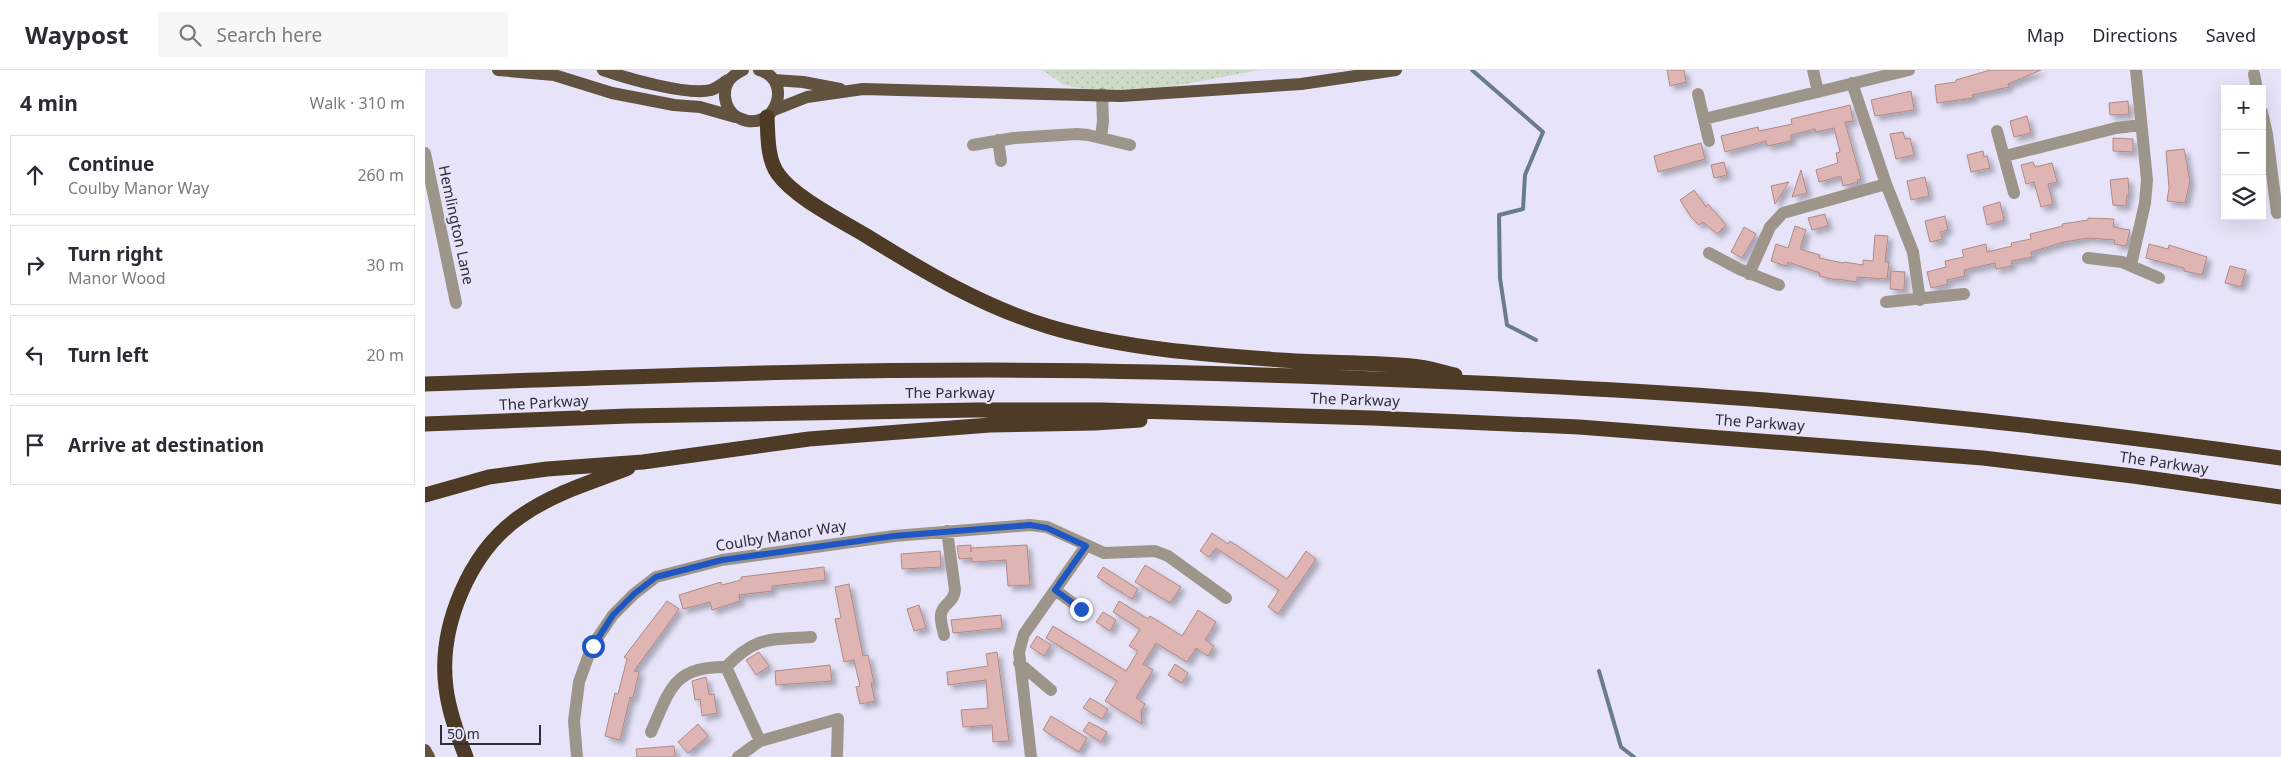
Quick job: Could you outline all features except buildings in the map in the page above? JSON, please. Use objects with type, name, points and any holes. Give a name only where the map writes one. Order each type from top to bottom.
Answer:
[{"type":"highway","points":[[771,114],[771,156],[777,174],[800,195],[895,254],[962,292],[1050,327],[1160,349],[1296,361],[1413,366],[1500,384]]},
{"type":"highway","name":"The Parkway","points":[[425,384],[639,376],[967,372],[1151,372],[1500,384],[1748,399],[1927,414],[2125,436],[2281,458]]},
{"type":"highway","name":"The Parkway","points":[[425,424],[628,416],[806,412],[1102,410],[1372,418],[1579,427],[1992,459],[2133,476],[2281,497]]},
{"type":"highway","points":[[425,495],[489,477],[547,469],[643,462],[809,439],[991,425],[1095,424],[1213,414]]},
{"type":"highway","points":[[466,757],[453,725],[446,686],[446,644],[458,601],[473,566],[495,538],[520,517],[545,501],[579,484],[643,462]]},
{"type":"main road","points":[[498,70],[554,75],[612,93],[674,105],[700,107],[746,122],[757,122],[795,100],[847,90]]},
{"type":"main road","points":[[603,70],[692,91],[711,90],[735,74]]},
{"type":"main road","points":[[762,70],[774,80],[778,95],[771,114]]},
{"type":"main road","points":[[774,80],[803,82],[847,90],[1102,94],[1121,96],[1176,94],[1301,84],[1396,70]]},
{"type":"main road","points":[[735,74],[725,92],[725,102],[735,117]]},
{"type":"main road","points":[[425,750],[429,757]]},
{"type":"street","points":[[1813,70],[1818,92]]},
{"type":"street","points":[[1704,120],[1909,70]]},
{"type":"street","points":[[2131,265],[2145,203],[2147,180],[2136,70]]},
{"type":"street","points":[[2254,74],[2256,85]]},
{"type":"street","points":[[1852,83],[1886,184],[1913,252],[1920,300]]},
{"type":"street","points":[[1101,138],[1103,121],[1102,94]]},
{"type":"street","points":[[1698,94],[1709,141]]},
{"type":"street","points":[[2005,156],[2116,128],[2141,125]]},
{"type":"street","points":[[2266,130],[2277,213]]},
{"type":"street","points":[[1997,131],[2014,193]]},
{"type":"street","points":[[2267,134],[2281,133]]},
{"type":"street","points":[[973,145],[997,140],[1088,135],[1130,145]]},
{"type":"street","points":[[997,140],[1001,162]]},
{"type":"street","name":"Hemlington Lane","points":[[425,153],[456,303]]},
{"type":"street","points":[[1749,274],[1770,227],[1783,213],[1886,184]]},
{"type":"street","points":[[1709,253],[1749,274],[1779,285]]},
{"type":"street","points":[[2088,258],[2123,262],[2159,278]]},
{"type":"street","points":[[1886,302],[1964,294]]},
{"type":"street","name":"Coulby Manor Way","points":[[577,757],[574,721],[579,682],[593,646],[613,615],[634,594],[656,577],[722,560],[894,536],[1030,525],[1047,528],[1104,553],[1155,551],[1168,556],[1226,598]]},
{"type":"street","points":[[944,635],[940,617],[941,611],[955,598],[947,531]]},
{"type":"street","points":[[1031,757],[1019,652],[1024,634],[1086,546]]},
{"type":"street","points":[[1055,590],[1081,609]]},
{"type":"street","points":[[726,667],[742,650],[764,640],[811,637]]},
{"type":"street","points":[[1019,663],[1051,690]]},
{"type":"street","points":[[651,732],[672,686],[688,672],[713,666],[726,667]]},
{"type":"street","points":[[726,667],[760,741]]},
{"type":"street","points":[[738,757],[760,741],[838,719],[837,757]]},
{"type":"green space","points":[[1042,70],[1260,70],[1121,96],[1064,85]]},
{"type":"waterway","points":[[1472,70],[1543,132],[1525,175],[1523,209],[1499,215],[1500,278],[1507,325],[1536,340]]},
{"type":"waterway","points":[[1599,671],[1621,747],[1634,757]]},
{"type":"route","points":[[593,646],[613,615],[634,594],[656,577],[722,560],[894,536],[947,531],[1030,525],[1047,528],[1086,546],[1055,590],[1081,609]]}]
